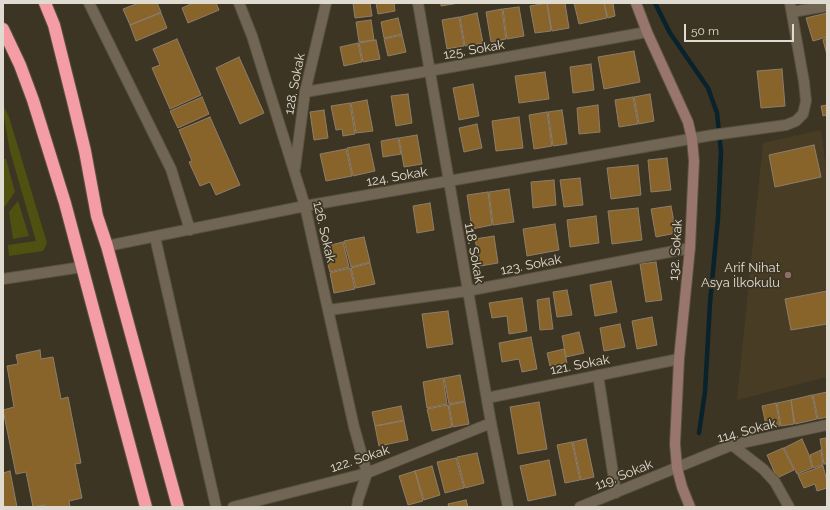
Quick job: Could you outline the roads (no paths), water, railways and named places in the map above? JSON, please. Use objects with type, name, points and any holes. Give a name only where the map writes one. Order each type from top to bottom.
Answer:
[{"type":"highway","points":[[45,3],[54,25],[83,144],[97,216],[107,246],[178,507]]},
{"type":"highway","points":[[3,28],[20,65],[33,100],[65,204],[146,507]]},
{"type":"main road","name":"132. Sokak","points":[[636,3],[647,32],[688,122],[692,139],[694,161],[690,248],[679,359],[675,437],[677,468],[682,487],[690,507]]},
{"type":"street","points":[[89,3],[171,168],[190,230]]},
{"type":"street","name":"126. Sokak","points":[[239,3],[254,42],[305,206],[354,427],[367,473]]},
{"type":"street","name":"128. Sokak","points":[[294,171],[305,92],[326,3]]},
{"type":"street","name":"118. Sokak","points":[[418,3],[467,291],[508,507]]},
{"type":"street","points":[[791,7],[827,6]]},
{"type":"street","name":"124. Sokak","points":[[107,246],[305,206],[713,135],[786,125],[796,121],[803,114],[806,101],[791,7]]},
{"type":"street","name":"125. Sokak","points":[[305,92],[647,32]]},
{"type":"street","points":[[155,237],[216,507]]},
{"type":"street","name":"123. Sokak","points":[[329,310],[467,291],[690,248]]},
{"type":"street","points":[[3,279],[82,267]]},
{"type":"street","name":"121. Sokak","points":[[487,398],[679,359]]},
{"type":"street","points":[[598,375],[616,493]]},
{"type":"street","name":"122. Sokak","points":[[233,507],[367,473],[491,423]]},
{"type":"street","name":"114. Sokak","points":[[677,468],[732,445],[827,425]]},
{"type":"street","points":[[732,445],[763,469],[775,482],[789,507]]},
{"type":"street","name":"119. Sokak","points":[[580,507],[677,468]]},
{"type":"street","points":[[357,507],[367,473]]},
{"type":"waterway","points":[[655,3],[670,33],[708,88],[717,113],[721,152],[718,218],[710,303],[705,392],[699,433]]},
{"type":"place","name":"Arif Nihat Asya İlkokulu","points":[[788,275]]}]
